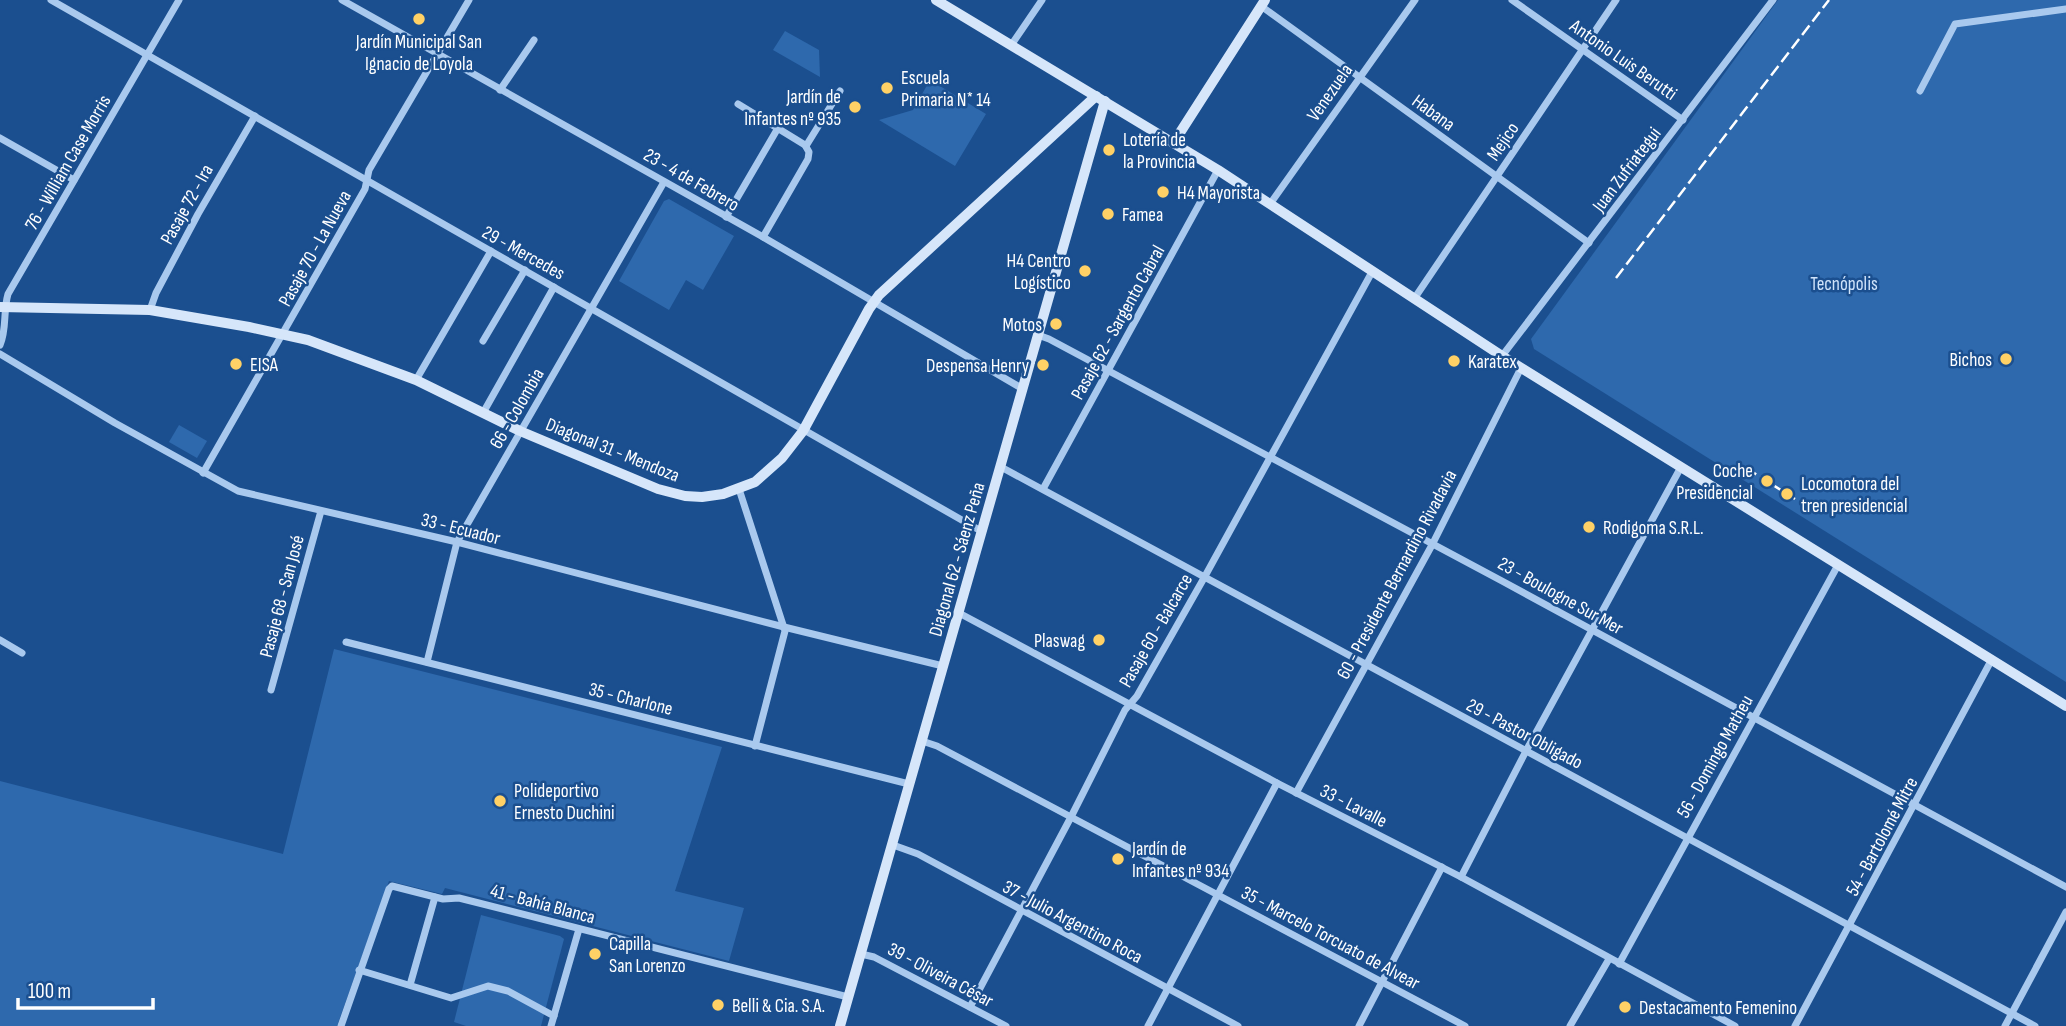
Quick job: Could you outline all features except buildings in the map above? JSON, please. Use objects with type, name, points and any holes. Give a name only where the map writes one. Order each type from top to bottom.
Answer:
[{"type":"street","name":"29 - Mercedes","points":[[51,0],[981,531]]},
{"type":"street","name":"76 - William Case Morris","points":[[0,345],[4,336],[1,306],[179,0]]},
{"type":"street","name":"23 - 4 de Febrero","points":[[342,0],[762,237],[1024,389]]},
{"type":"street","name":"Pasaje 70 - La Nueva","points":[[203,472],[365,189],[369,170],[469,0]]},
{"type":"street","points":[[936,0],[1174,142],[1502,356],[2066,706]]},
{"type":"street","points":[[1012,44],[1042,0]]},
{"type":"street","name":"Venezuela","points":[[1270,204],[1415,0]]},
{"type":"street","name":"Antonio Luis Berutti","points":[[1512,0],[1683,120]]},
{"type":"street","name":"Mejico","points":[[1414,299],[1616,0]]},
{"type":"street","name":"Juan Zufriategui","points":[[1502,356],[1773,0]]},
{"type":"street","points":[[1920,91],[1955,24],[2066,7],[2066,0]]},
{"type":"street","points":[[1174,142],[1263,3]]},
{"type":"street","name":"Habana","points":[[1263,3],[1359,77],[1589,243]]},
{"type":"street","points":[[500,90],[534,40]]},
{"type":"street","points":[[806,146],[840,91]]},
{"type":"street","name":"Diagonal 31 - Mendoza","points":[[1,306],[150,310],[283,335],[342,352],[416,380],[520,431],[669,492],[702,497],[739,489],[755,482],[773,468],[803,431],[873,303],[1101,98]]},
{"type":"street","name":"Diagonal 62 - Sáenz Peña","points":[[840,1026],[1024,389],[1101,98]]},
{"type":"street","points":[[738,104],[806,146],[810,152],[762,237]]},
{"type":"street","name":"Pasaje 72 - Ira","points":[[150,310],[156,293],[198,214],[255,117]]},
{"type":"street","points":[[726,217],[778,128]]},
{"type":"street","points":[[0,138],[75,180]]},
{"type":"street","name":"Pasaje 62 - Sargento Cabral","points":[[1043,489],[1218,170]]},
{"type":"street","name":"66 - Colombia","points":[[427,662],[457,542],[664,182]]},
{"type":"street","points":[[416,380],[491,251]]},
{"type":"street","points":[[483,341],[525,270]]},
{"type":"street","name":"Pasaje 60 - Balcarce","points":[[970,1007],[1125,710],[1204,578],[1372,272]]},
{"type":"street","points":[[482,413],[554,287]]},
{"type":"street","name":"23 - Boulogne Sur Mer","points":[[1038,335],[1270,457],[2066,887]]},
{"type":"street","name":"33 - Ecuador","points":[[0,354],[238,491],[457,542],[943,666]]},
{"type":"street","name":"60 - Presidente Bernardino Rivadavia","points":[[1296,793],[1432,545],[1521,368]]},
{"type":"street","name":"29 - Pastor Obligado","points":[[1001,467],[2035,1026]]},
{"type":"street","points":[[1461,877],[1526,751],[1681,467]]},
{"type":"street","points":[[739,489],[785,635],[755,746]]},
{"type":"street","name":"Pasaje 68 - San José","points":[[271,690],[321,511]]},
{"type":"street","name":"56 - Domingo Matheu","points":[[1619,964],[1838,565]]},
{"type":"street","name":"33 - Lavalle","points":[[959,612],[1277,783],[1461,877],[1735,1026]]},
{"type":"street","points":[[0,640],[22,653]]},
{"type":"street","name":"35 - Charlone","points":[[346,642],[909,784]]},
{"type":"street","name":"54 - Bartolomé Mitre","points":[[1795,1026],[1992,659]]},
{"type":"street","name":"35 - Marcelo Torcuato de Alvear","points":[[922,741],[937,746],[1465,1026]]},
{"type":"street","points":[[1148,1026],[1277,783]]},
{"type":"street","name":"37 - Julio Argentino Roca","points":[[893,845],[903,847],[1238,1026]]},
{"type":"street","points":[[1359,1026],[1442,867]]},
{"type":"street","name":"41 - Bahía Blanca","points":[[359,970],[392,886],[435,897],[459,898],[848,997]]},
{"type":"street","points":[[410,985],[435,897]]},
{"type":"street","points":[[2005,1026],[2066,912]]},
{"type":"street","points":[[551,1026],[579,929]]},
{"type":"street","name":"39 - Oliveira César","points":[[861,954],[874,957],[1006,1026]]},
{"type":"street","points":[[1570,1026],[1609,959]]},
{"type":"street","points":[[341,1026],[359,970],[451,998],[488,986],[508,991],[554,1016]]},
{"type":"green space","name":"Tecnópolis","points":[[1778,0],[2066,0],[2066,682],[1534,349],[1531,339]]},
{"type":"green space","points":[[785,31],[819,50],[820,77],[773,50]]},
{"type":"green space","points":[[930,80],[986,114],[955,166],[879,120],[913,110]]},
{"type":"green space","points":[[669,199],[734,236],[703,290],[686,280],[669,310],[619,281],[664,201]]},
{"type":"green space","points":[[179,425],[207,441],[197,458],[169,442]]},
{"type":"green space","points":[[334,649],[722,747],[675,891],[744,908],[729,961],[445,888],[442,894],[389,881],[337,1026],[0,1026],[0,781],[283,854]]},
{"type":"green space","points":[[481,915],[564,939],[541,1026],[466,1026],[454,1022]]},
{"type":"railway","points":[[1616,278],[1829,0]]},
{"type":"railway","points":[[1746,468],[1795,499]]},
{"type":"place","name":"Jardín Municipal San Ignacio de Loyola","points":[[419,19]]},
{"type":"place","name":"Escuela Primaria N* 14","points":[[887,88]]},
{"type":"place","name":"Jardín de Infantes nº 935","points":[[855,107]]},
{"type":"place","name":"Lotería de la Provincia","points":[[1109,150]]},
{"type":"place","name":"H4 Mayorista","points":[[1163,192]]},
{"type":"place","name":"Famea","points":[[1108,214]]},
{"type":"place","name":"H4 Centro Logístico","points":[[1085,271]]},
{"type":"place","name":"Motos","points":[[1056,324]]},
{"type":"place","name":"Bichos","points":[[2006,359]]},
{"type":"place","name":"Karatex","points":[[1454,361]]},
{"type":"place","name":"EISA","points":[[236,364]]},
{"type":"place","name":"Despensa Henry","points":[[1043,365]]},
{"type":"place","name":"Coche Presidencial","points":[[1767,481]]},
{"type":"place","name":"Locomotora del tren presidencial","points":[[1787,494]]},
{"type":"place","name":"Rodigoma S.R.L.","points":[[1589,527]]},
{"type":"place","name":"Plaswag","points":[[1099,640]]},
{"type":"place","name":"Polideportivo Ernesto Duchini","points":[[500,801]]},
{"type":"place","name":"Jardín de Infantes nº 934","points":[[1118,859]]},
{"type":"place","name":"Capilla San Lorenzo","points":[[595,954]]},
{"type":"place","name":"Belli & Cia. S.A.","points":[[718,1005]]},
{"type":"place","name":"Destacamento Femenino","points":[[1625,1007]]}]
